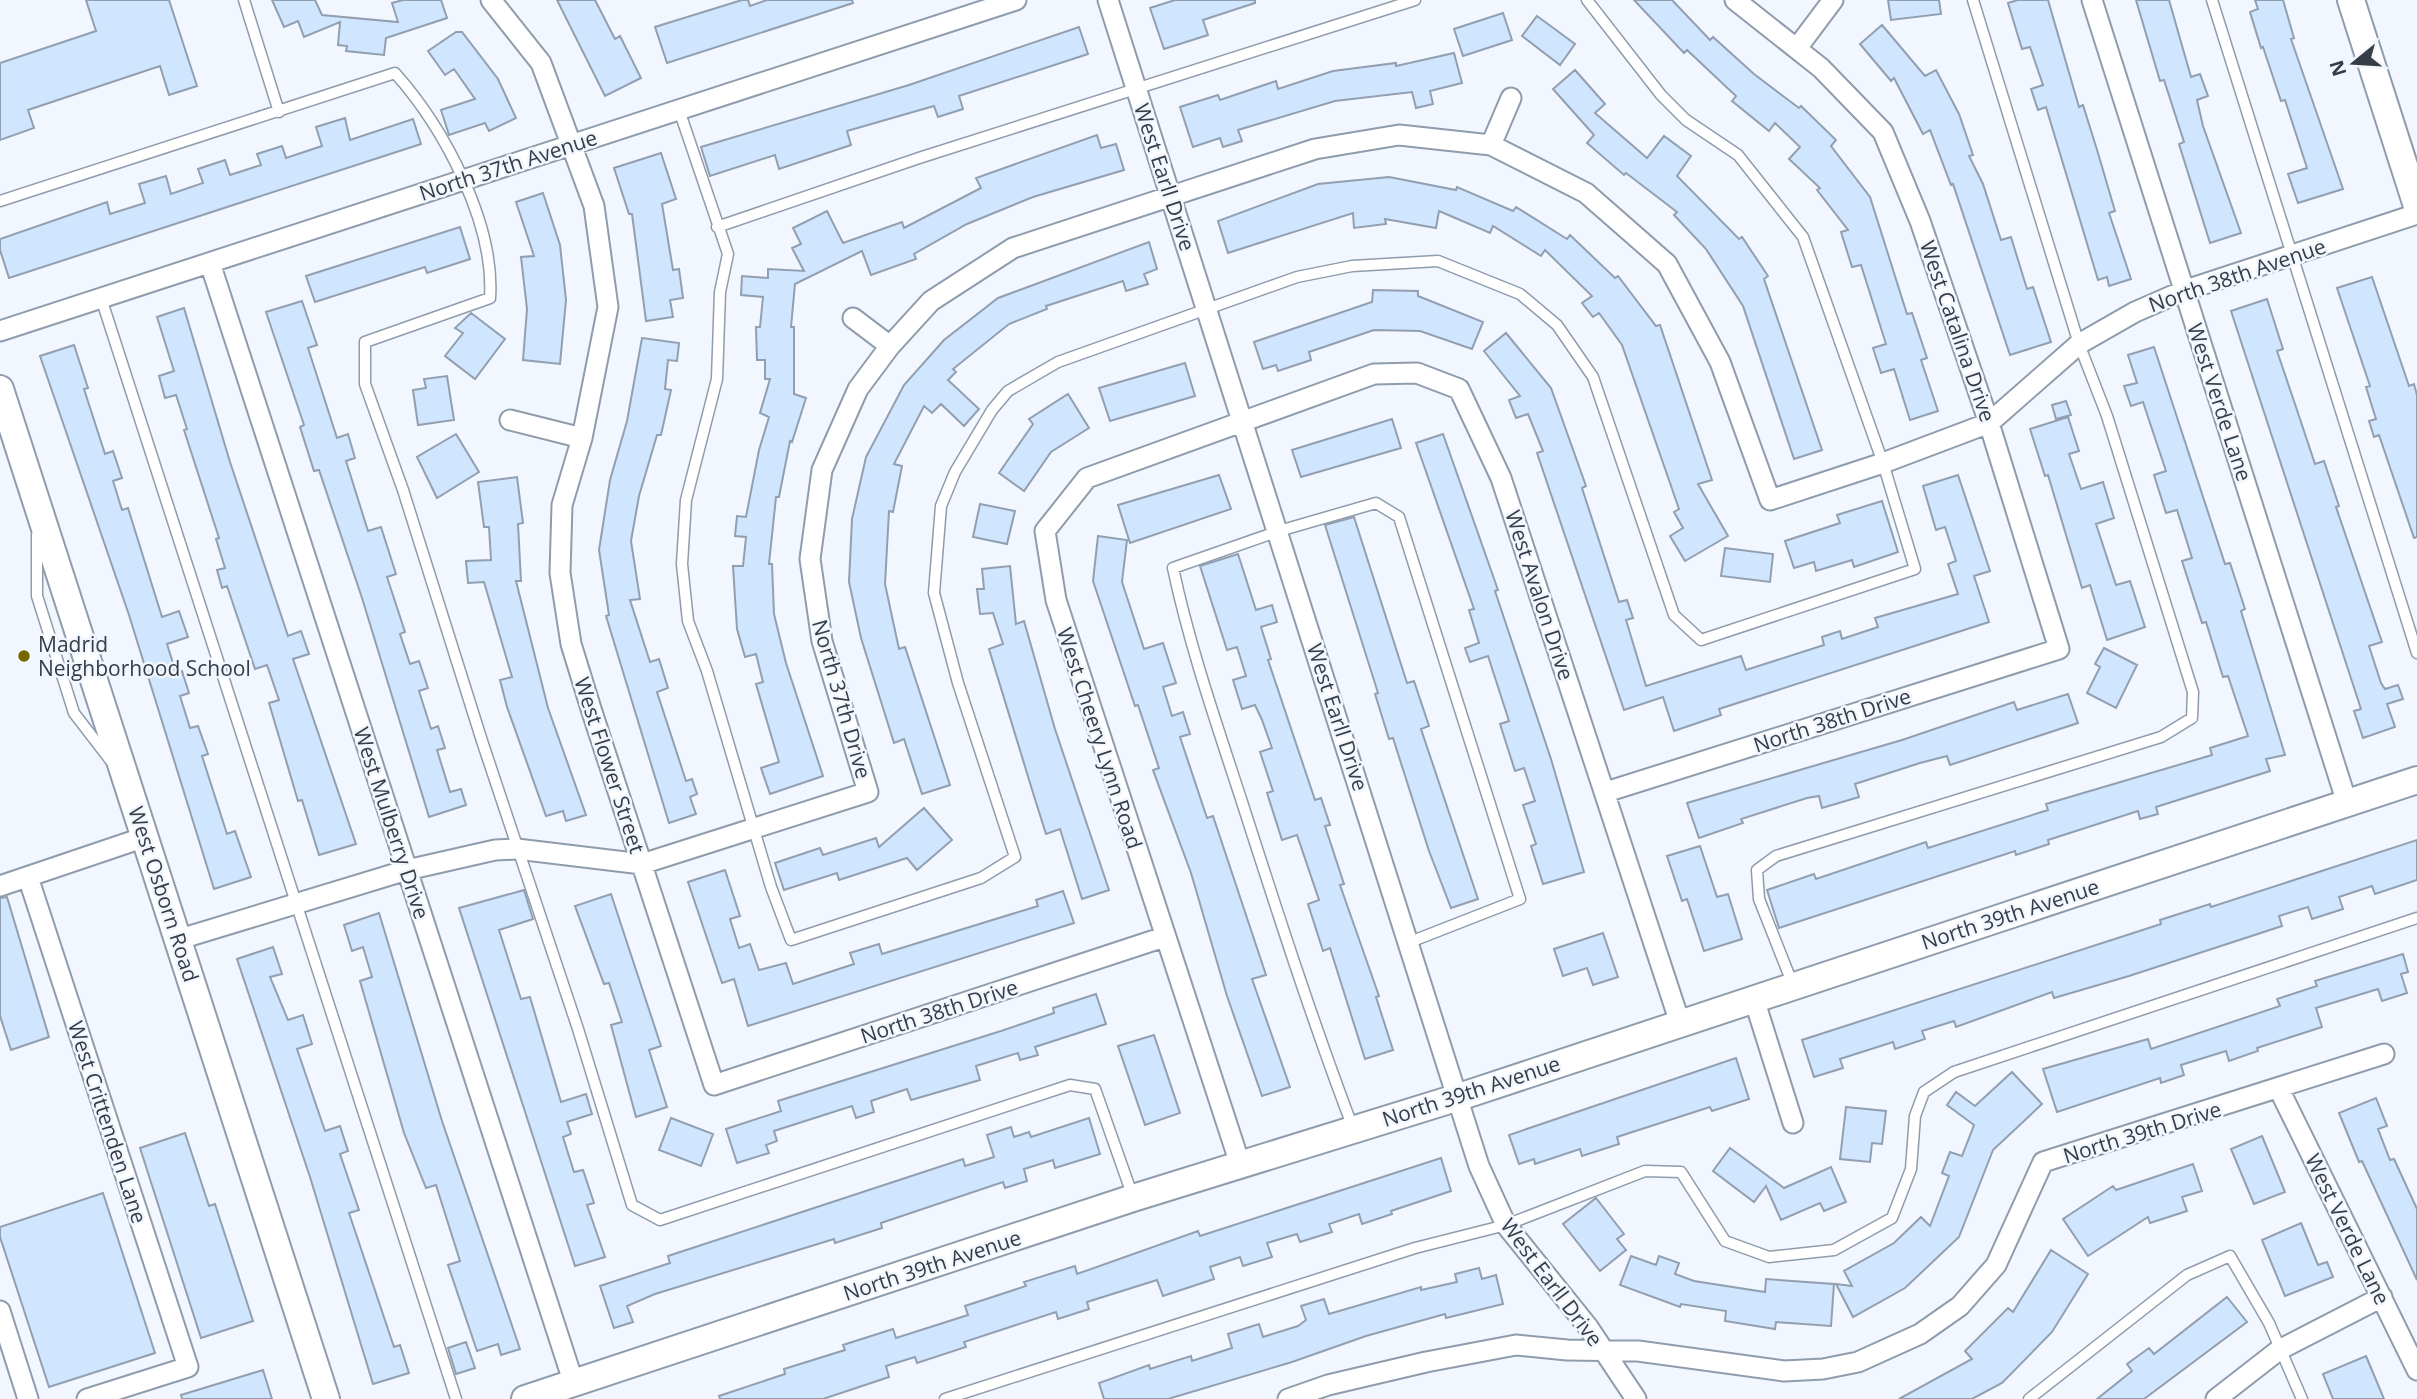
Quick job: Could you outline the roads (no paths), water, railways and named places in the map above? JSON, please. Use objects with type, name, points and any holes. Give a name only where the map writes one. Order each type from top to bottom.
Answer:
[{"type":"street","name":"West Flower Street","points":[[491,0],[541,63],[594,206],[608,307],[582,438],[562,505],[560,573],[571,644],[714,1085]]},
{"type":"street","name":"North 37th Avenue","points":[[0,331],[1016,0]]},
{"type":"street","name":"West Earll Drive","points":[[1108,0],[1410,942],[1479,1166],[1506,1224],[1636,1399]]},
{"type":"street","name":"West Catalina Drive","points":[[1735,0],[1821,68],[1883,132],[1920,221],[1989,423],[2059,649]]},
{"type":"street","points":[[1797,48],[1833,0]]},
{"type":"street","name":"West Verde Lane","points":[[2092,0],[2347,803]]},
{"type":"street","points":[[2351,0],[2417,206]]},
{"type":"street","points":[[1491,145],[1511,98]]},
{"type":"street","name":"North 37th Drive","points":[[642,864],[868,792],[822,641],[810,559],[822,470],[858,389],[890,346],[931,301],[1013,248],[1315,149],[1399,135],[1491,145],[1586,192],[1667,264],[1720,362],[1770,500]]},
{"type":"street","name":"North 38th Avenue","points":[[1770,500],[1883,463],[1989,423],[2079,344],[2134,312],[2183,291],[2417,214]]},
{"type":"street","name":"West Mulberry Drive","points":[[210,263],[574,1384]]},
{"type":"street","points":[[853,317],[890,346]]},
{"type":"street","name":"West Avalon Drive","points":[[1244,423],[1374,374],[1417,373],[1459,389],[1501,478],[1680,1023]]},
{"type":"street","name":"West Osborn Road","points":[[0,389],[180,939],[326,1399]]},
{"type":"street","points":[[510,420],[582,438]]},
{"type":"street","name":"West Cheery Lynn Road","points":[[1240,1164],[1056,600],[1045,531],[1087,478],[1244,423]]},
{"type":"street","name":"North 38th Drive","points":[[1606,792],[2059,649]]},
{"type":"street","name":"North 39th Avenue","points":[[525,1399],[1133,1198],[1459,1097],[2417,780]]},
{"type":"street","points":[[0,886],[145,837]]},
{"type":"street","points":[[180,939],[407,870],[495,850],[517,849],[642,864]]},
{"type":"street","name":"West Crittenden Lane","points":[[28,877],[188,1367],[97,1397]]},
{"type":"street","name":"North 38th Drive","points":[[714,1085],[1164,937]]},
{"type":"street","points":[[1754,999],[1793,1123]]},
{"type":"street","name":"North 39th Drive","points":[[1288,1399],[1328,1385],[1426,1362],[1516,1345],[1567,1350],[1638,1350],[1784,1371],[1835,1367],[1888,1350],[1920,1334],[1961,1306],[1996,1265],[2043,1162],[2384,1054]]},
{"type":"street","name":"West Verde Lane","points":[[2279,1089],[2417,1370]]},
{"type":"street","points":[[2216,1399],[2279,1350],[2382,1297]]},
{"type":"street","points":[[0,1311],[28,1399]]},
{"type":"lane","points":[[244,0],[279,112]]},
{"type":"lane","points":[[717,227],[1137,88],[1415,0]]},
{"type":"lane","points":[[679,110],[728,254],[720,292],[717,379],[686,500],[682,564],[688,621],[707,671],[754,830],[791,940],[981,878],[1015,858],[958,683],[934,593],[941,506],[955,472],[992,410],[1008,391],[1058,362],[1297,277],[1352,266],[1437,261],[1520,293],[1557,325],[1593,377],[1674,615],[1701,640],[1916,569],[1883,463],[1803,237],[1738,155],[1686,120],[1661,95],[1587,0]]},
{"type":"lane","points":[[1793,985],[1759,899],[1758,870],[1776,856],[2161,737],[2192,719],[2193,692],[2107,416],[2079,344],[1973,0]]},
{"type":"lane","points":[[2212,0],[2417,653]]},
{"type":"lane","points":[[0,201],[395,73],[414,94],[466,179],[491,278],[490,298],[365,342],[365,384],[403,490],[632,1205],[660,1220],[1070,1085],[1095,1090],[1133,1198]]},
{"type":"lane","points":[[101,298],[456,1399]]},
{"type":"lane","points":[[1353,1128],[1308,1004],[1222,740],[1183,616],[1173,568],[1279,531],[1376,503],[1399,517],[1521,899],[1410,942]]},
{"type":"lane","points":[[945,1399],[1415,1248],[1506,1224],[1645,1171],[1681,1172],[1724,1241],[1769,1257],[1834,1250],[1892,1218],[1911,1169],[1915,1116],[1924,1091],[1954,1072],[2417,918]]},
{"type":"lane","points":[[2029,1399],[2187,1275],[2230,1256],[2269,1323],[2302,1399]]},
{"type":"place","name":"Madrid Neighborhood School","points":[[24,656]]}]
